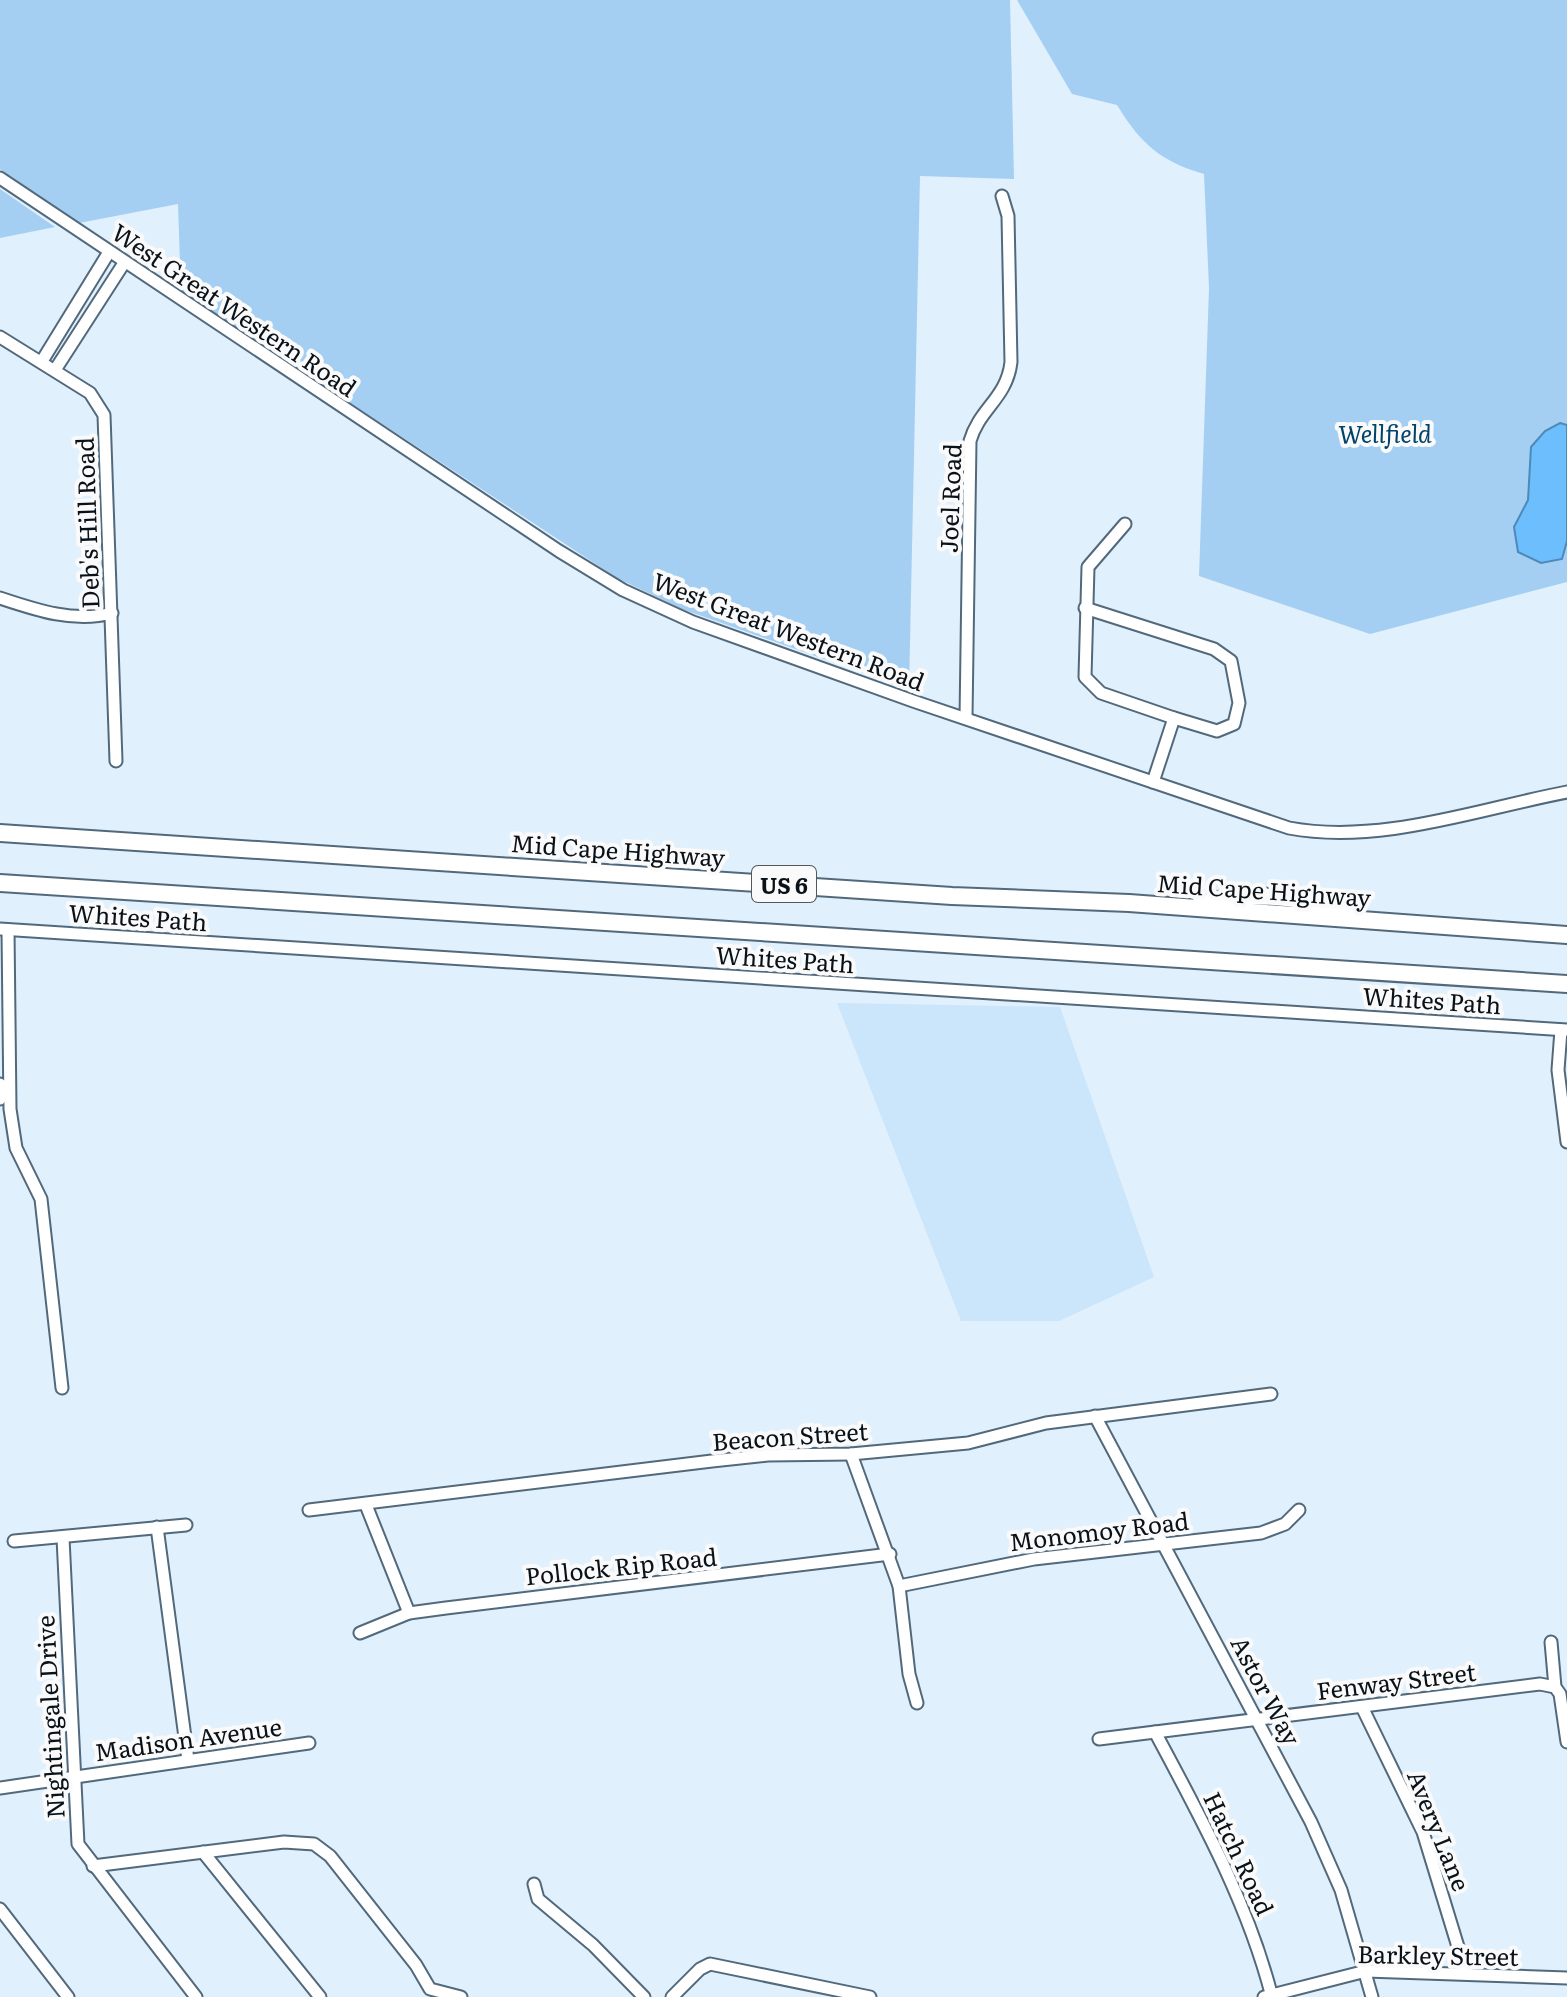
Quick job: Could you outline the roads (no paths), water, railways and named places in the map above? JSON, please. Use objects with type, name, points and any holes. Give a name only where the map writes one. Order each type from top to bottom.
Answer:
[{"type":"highway","name":"Mid Cape Highway","points":[[0,833],[939,895],[1191,907],[1235,897],[1300,900],[1329,906],[1353,919],[1567,935]]},
{"type":"highway","name":"US 6","points":[[0,883],[1567,984]]},
{"type":"street","name":"West Great Western Road","points":[[0,178],[124,263],[623,590],[713,630],[1260,820],[1322,832],[1403,826],[1567,792]]},
{"type":"street","name":"Joel Road","points":[[966,718],[970,441],[973,430],[1003,391],[1011,362],[1008,216],[1002,196]]},
{"type":"street","points":[[42,361],[109,252]]},
{"type":"street","points":[[55,370],[124,263]]},
{"type":"street","name":"Deb's Hill Road","points":[[0,337],[90,393],[104,415],[116,761]]},
{"type":"street","points":[[1085,608],[1214,649],[1231,661],[1239,703],[1234,724],[1217,731],[1101,693],[1087,682],[1085,608],[1088,567],[1125,524]]},
{"type":"street","points":[[0,598],[60,614],[87,617],[112,613]]},
{"type":"street","points":[[1153,782],[1174,718]]},
{"type":"street","points":[[4,929],[12,1017],[10,1109],[16,1148],[41,1199],[62,1388]]},
{"type":"street","name":"Whites Path","points":[[4,929],[1564,1030]]},
{"type":"street","points":[[1564,1030],[1558,1070],[1567,1142]]},
{"type":"street","points":[[0,1084],[0,1099]]},
{"type":"street","name":"Beacon Street","points":[[309,1510],[768,1455],[851,1454],[968,1443],[1046,1423],[1271,1394]]},
{"type":"street","name":"Astor Way","points":[[1095,1416],[1326,1855],[1372,1997]]},
{"type":"street","points":[[851,1454],[890,1554],[899,1586],[909,1674],[917,1703]]},
{"type":"street","points":[[366,1505],[409,1613]]},
{"type":"street","name":"Monomoy Road","points":[[899,1586],[1034,1559],[1261,1533],[1285,1524],[1299,1510]]},
{"type":"street","points":[[14,1541],[186,1525]]},
{"type":"street","points":[[157,1527],[188,1760]]},
{"type":"street","name":"Nightingale Drive","points":[[63,1538],[78,1844],[196,1997]]},
{"type":"street","name":"Pollock Rip Road","points":[[360,1633],[409,1613],[890,1554]]},
{"type":"street","points":[[1551,1642],[1555,1687],[1560,1694],[1567,1742]]},
{"type":"street","name":"Fenway Street","points":[[1099,1739],[1540,1684],[1555,1687]]},
{"type":"street","name":"Avery Lane","points":[[1362,1707],[1423,1832],[1466,1973]]},
{"type":"street","name":"Hatch Road","points":[[1155,1732],[1237,1893],[1256,1939],[1269,1996]]},
{"type":"street","name":"Madison Avenue","points":[[0,1788],[309,1743]]},
{"type":"street","points":[[93,1866],[284,1842],[314,1844],[330,1856],[416,1965],[430,1993],[461,1997]]},
{"type":"street","points":[[203,1852],[320,1997]]},
{"type":"street","points":[[534,1884],[538,1899],[593,1945],[644,1997]]},
{"type":"street","points":[[0,1909],[68,1997]]},
{"type":"street","points":[[672,1997],[694,1974],[710,1964],[870,1997]]},
{"type":"street","name":"Barkley Street","points":[[1269,1996],[1366,1971],[1567,1978]]},
{"type":"water","points":[[1560,423],[1567,425],[1567,541],[1562,559],[1541,563],[1518,552],[1514,527],[1528,500],[1531,447],[1545,431]]},
{"type":"park label","name":"Wellfield","points":[[1385,432]]}]
